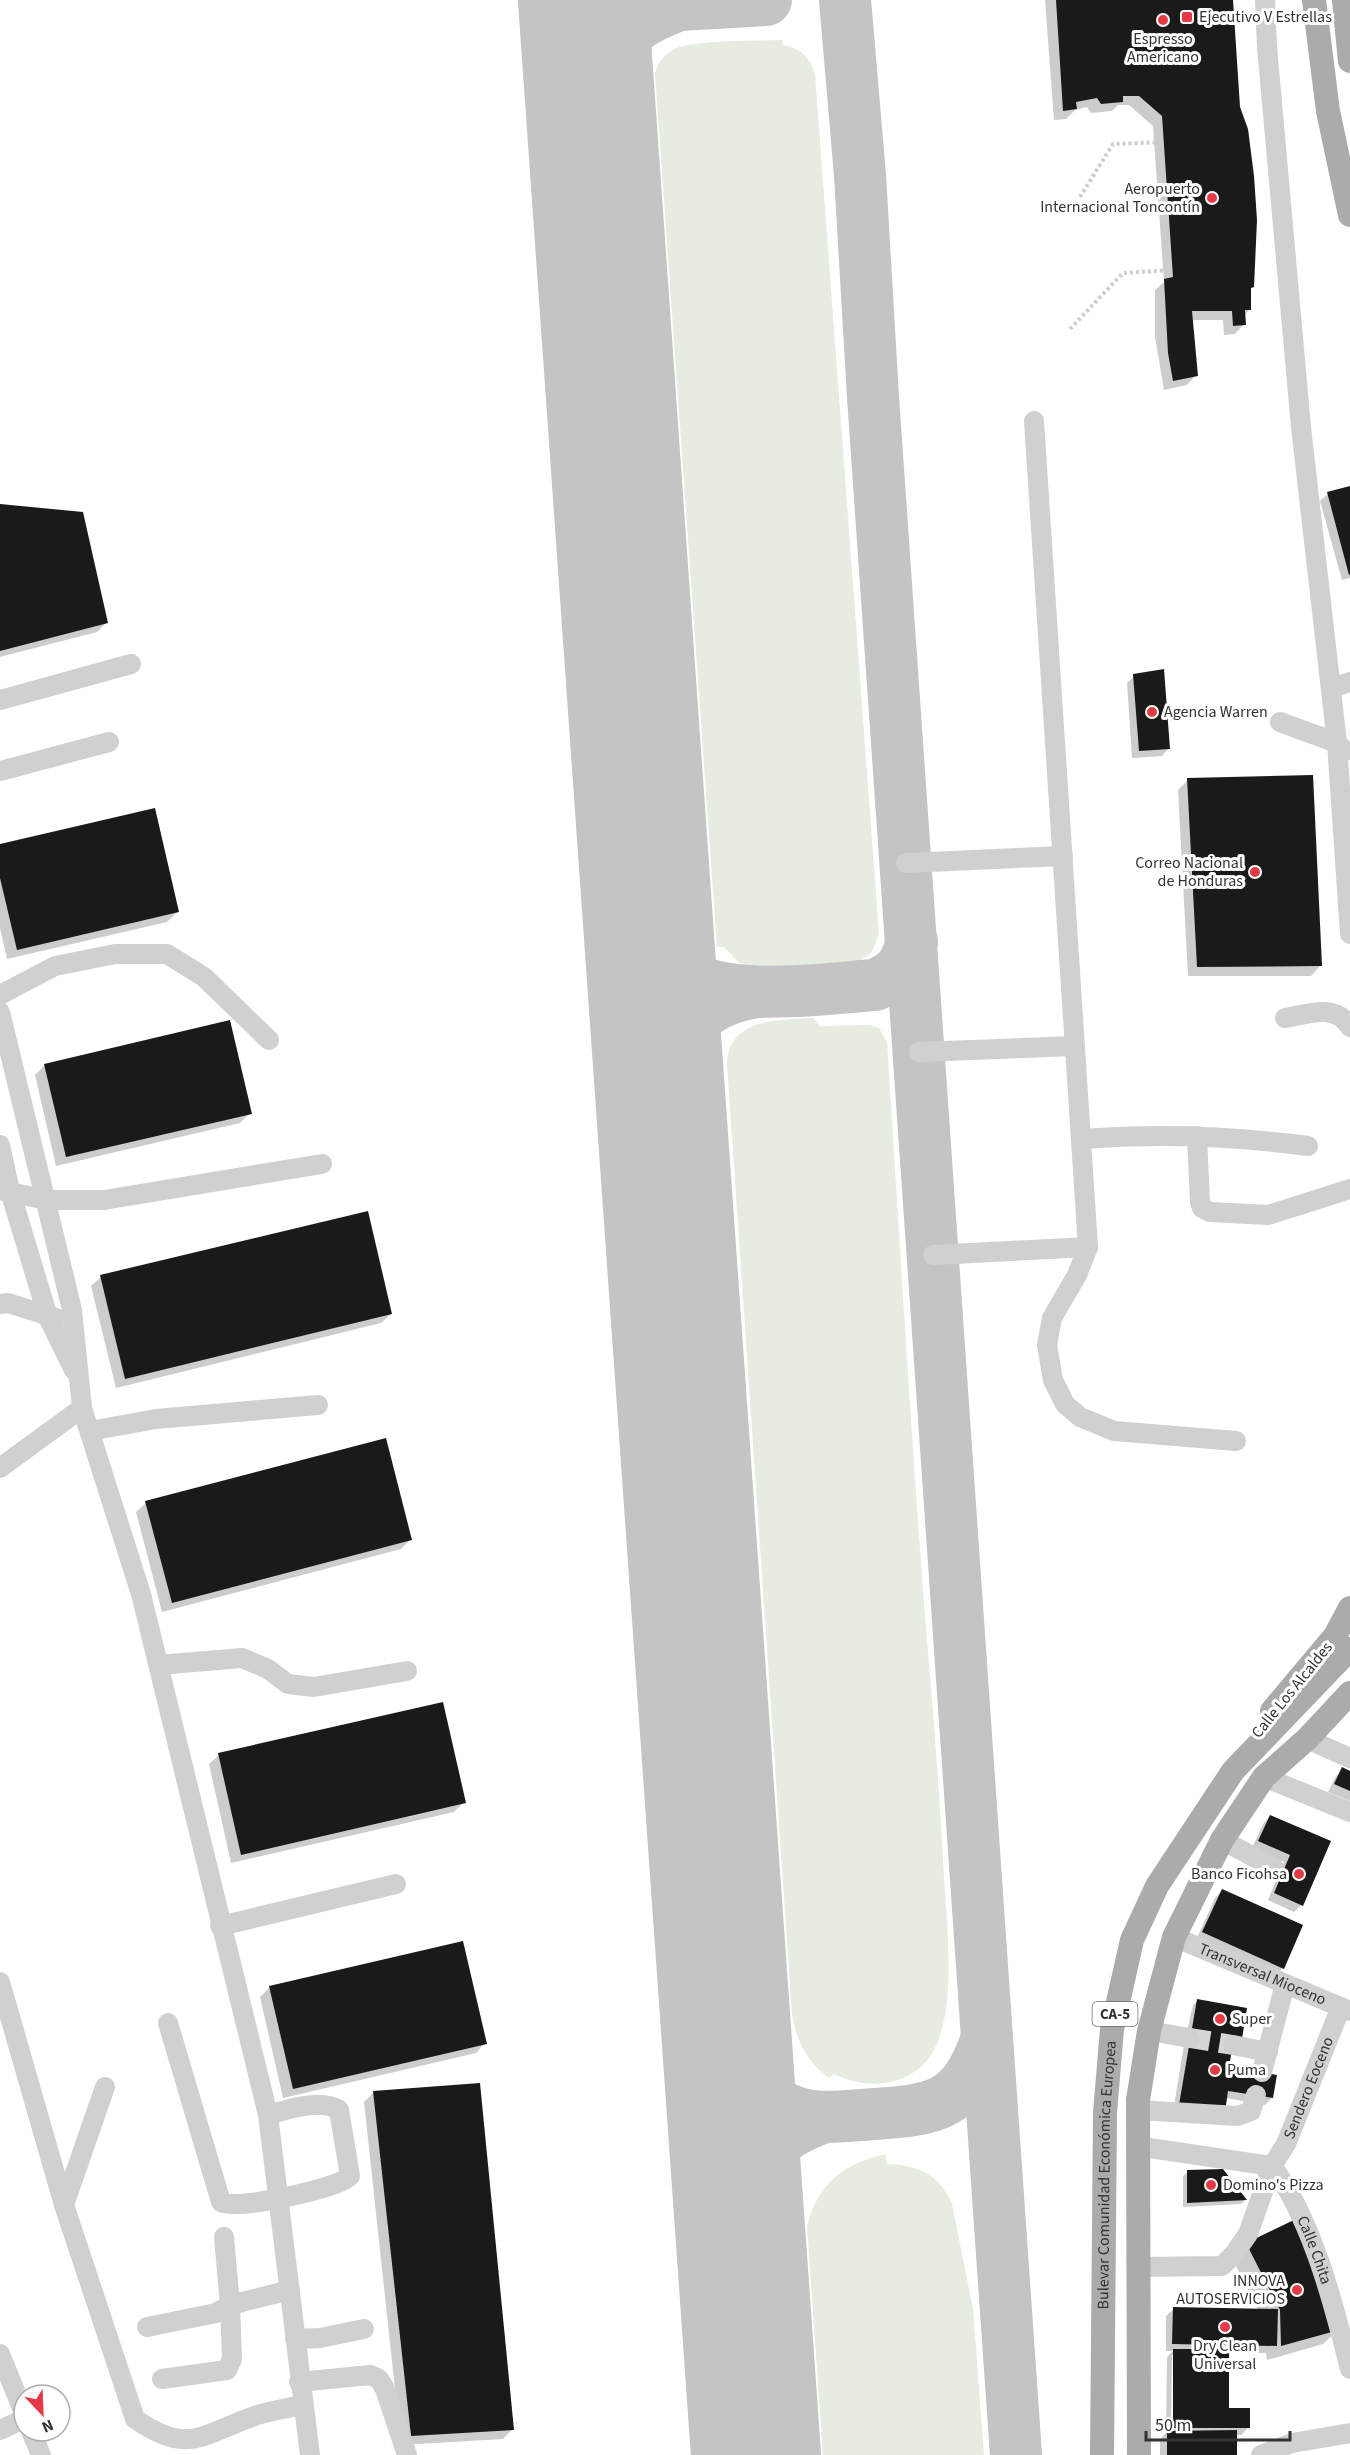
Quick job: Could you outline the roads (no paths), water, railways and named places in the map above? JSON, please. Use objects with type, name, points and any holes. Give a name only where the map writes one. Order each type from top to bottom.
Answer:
[{"type":"main road","points":[[1314,0],[1328,111],[1350,215]]},
{"type":"main road","points":[[1347,16],[1350,61]]},
{"type":"main road","name":"Calle Los Alcaldes","points":[[1233,1771],[1255,1731],[1335,1636],[1350,1608]]},
{"type":"main road","name":"Bulevar Comunidad Económica Europea","points":[[1102,2455],[1105,2113],[1112,2029],[1132,1940],[1157,1886],[1233,1771],[1350,1649]]},
{"type":"main road","name":"Bulevar Comunidad Económica Europea","points":[[1139,2455],[1136,2146],[1138,2110],[1149,2031],[1174,1937],[1222,1840],[1264,1777],[1307,1739],[1350,1693]]},
{"type":"street","points":[[1265,0],[1267,47],[1301,427],[1331,687],[1343,749],[1350,934]]},
{"type":"street","points":[[1035,421],[1088,1247],[1077,1275],[1052,1318],[1047,1346],[1053,1380],[1065,1404],[1080,1417],[1114,1431],[1236,1441]]},
{"type":"street","points":[[0,700],[131,664]]},
{"type":"street","points":[[1331,687],[1350,682]]},
{"type":"street","points":[[1280,722],[1343,749]]},
{"type":"street","points":[[0,771],[109,742]]},
{"type":"street","points":[[906,863],[1063,856]]},
{"type":"street","points":[[0,995],[55,966],[115,954],[167,954],[204,977],[269,1040]]},
{"type":"street","points":[[1285,1018],[1332,1011],[1344,1017],[1350,1028]]},
{"type":"street","points":[[0,1012],[47,1200],[74,1322],[82,1408],[141,1593],[203,1842],[220,1926],[268,2115],[309,2455]]},
{"type":"street","points":[[919,1052],[1075,1046]]},
{"type":"street","points":[[1081,1139],[1142,1134],[1197,1136],[1308,1146]]},
{"type":"street","points":[[1197,1136],[1200,1202],[1202,1208],[1210,1212],[1268,1215],[1350,1189]]},
{"type":"street","points":[[0,1145],[5,1190],[48,1317],[79,1380]]},
{"type":"street","points":[[5,1190],[47,1200],[104,1200],[322,1164]]},
{"type":"street","points":[[933,1256],[1088,1247]]},
{"type":"street","points":[[0,1304],[8,1303],[48,1317],[74,1322]]},
{"type":"street","points":[[90,1431],[156,1419],[318,1404]]},
{"type":"street","points":[[0,1468],[82,1408]]},
{"type":"street","points":[[159,1665],[243,1658],[268,1670],[288,1684],[314,1687],[407,1671]]},
{"type":"street","points":[[1307,1739],[1350,1758]]},
{"type":"street","points":[[1264,1777],[1350,1812]]},
{"type":"street","points":[[1222,1840],[1274,1868]]},
{"type":"street","points":[[220,1926],[396,1884]]},
{"type":"street","name":"Transversal Mioceno","points":[[1174,1937],[1345,2009]]},
{"type":"street","points":[[0,1982],[64,2205],[135,2419],[156,2437],[178,2443],[202,2442],[252,2416],[302,2405]]},
{"type":"street","points":[[1262,2072],[1285,1984]]},
{"type":"street","name":"Sendero Eoceno","points":[[1137,2267],[1222,2266],[1228,2263],[1248,2234],[1272,2166],[1286,2144],[1345,2009]]},
{"type":"street","points":[[168,2023],[221,2202],[227,2206],[256,2204],[330,2188],[346,2181],[350,2176],[339,2110],[332,2106],[295,2107],[268,2115]]},
{"type":"street","points":[[1149,2031],[1190,2038]]},
{"type":"street","points":[[1233,2045],[1268,2052]]},
{"type":"street","points":[[64,2205],[105,2087]]},
{"type":"street","points":[[1138,2110],[1239,2116],[1251,2111],[1256,2095]]},
{"type":"street","points":[[1136,2146],[1272,2166]]},
{"type":"street","name":"Calle Chita","points":[[1272,2166],[1291,2194],[1309,2238],[1338,2319],[1350,2369]]},
{"type":"street","points":[[162,2379],[227,2370],[232,2359],[224,2237]]},
{"type":"street","points":[[147,2327],[216,2313],[230,2305],[290,2290]]},
{"type":"street","points":[[295,2339],[320,2338],[364,2329]]},
{"type":"street","points":[[0,2354],[12,2384]]},
{"type":"street","points":[[299,2382],[370,2375],[379,2379],[385,2389],[407,2455]]},
{"type":"street","points":[[1261,2455],[1292,2443],[1350,2433]]},
{"type":"tunnel","points":[[1190,2038],[1233,2045]]},
{"type":"place","name":"Ejecutivo V Estrellas","points":[[1187,17]]},
{"type":"place","name":"Espresso Americano","points":[[1163,20]]},
{"type":"place","name":"Aeropuerto Internacional Toncontín","points":[[1212,198]]},
{"type":"place","name":"Agencia Warren","points":[[1152,712]]},
{"type":"place","name":"Correo Nacional de Honduras","points":[[1255,872]]},
{"type":"place","name":"Banco Ficohsa","points":[[1299,1874]]},
{"type":"place","name":"Super","points":[[1220,2019]]},
{"type":"place","name":"Puma","points":[[1215,2070]]},
{"type":"place","name":"Domino's Pizza","points":[[1211,2185]]},
{"type":"place","name":"INNOVA AUTOSERVICIOS","points":[[1297,2290]]},
{"type":"place","name":"Dry Clean Universal","points":[[1225,2327]]}]
